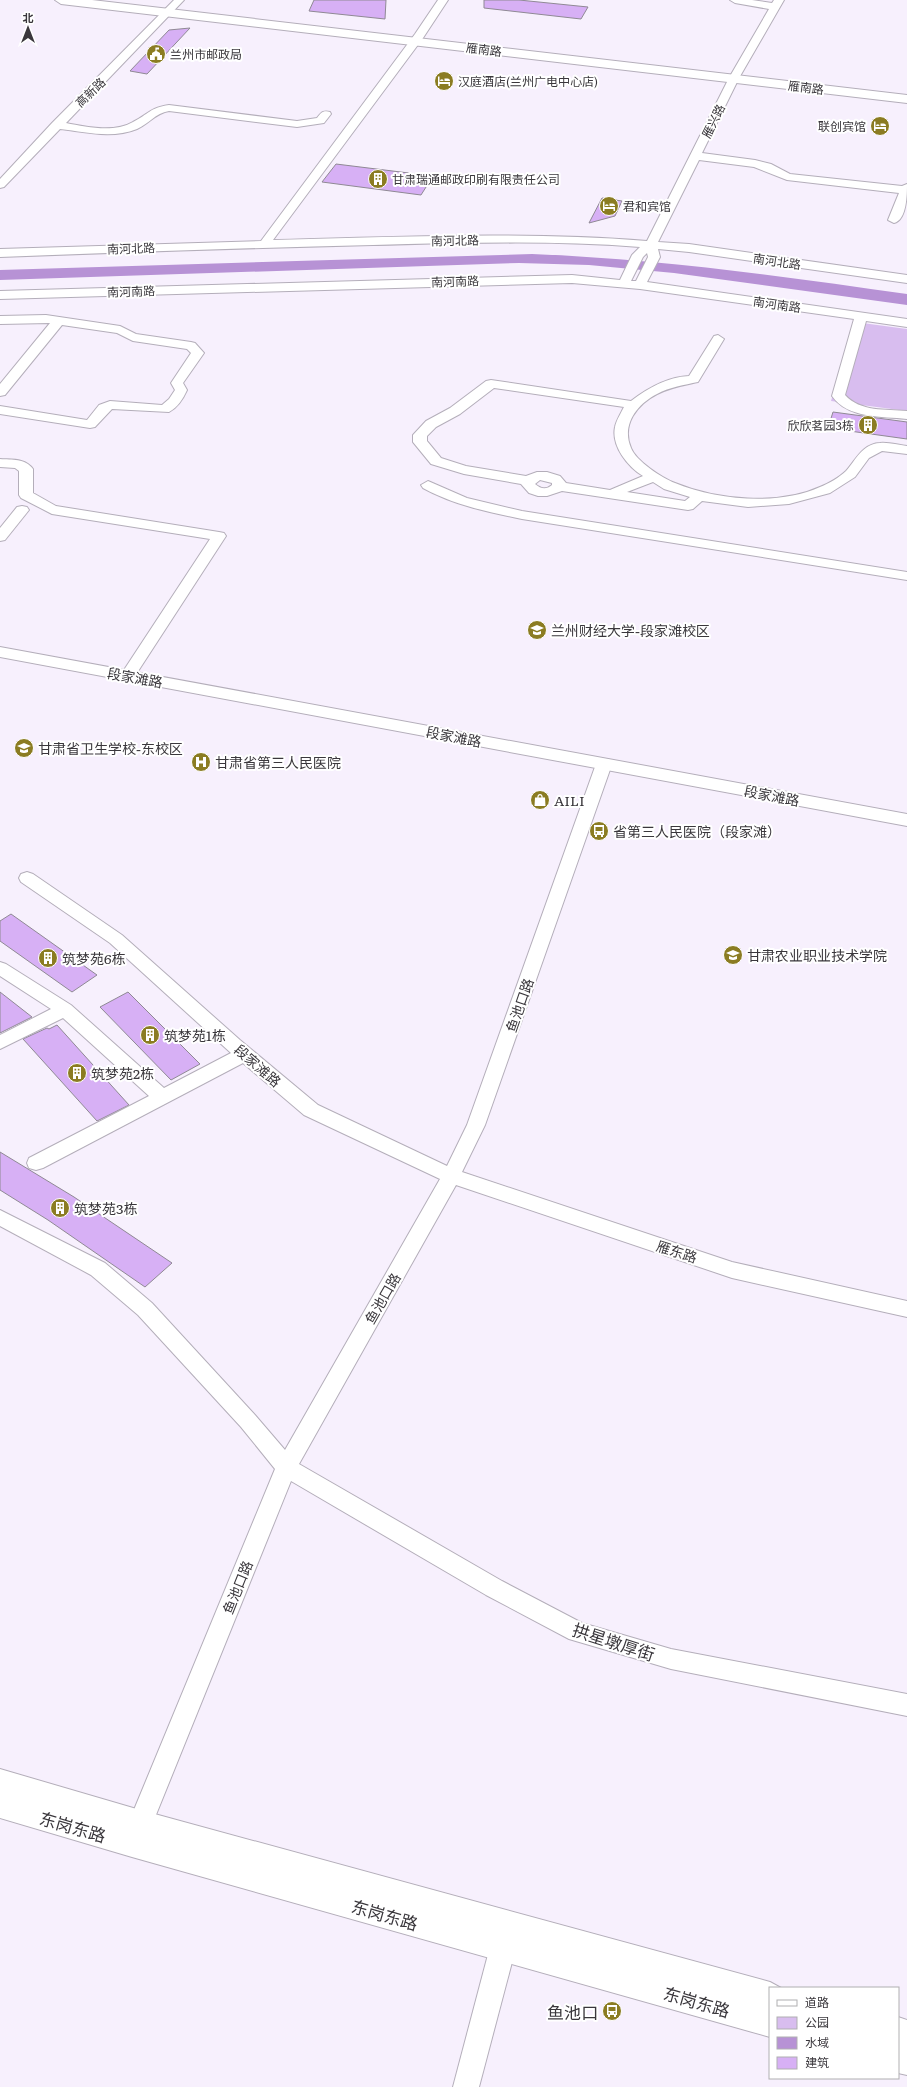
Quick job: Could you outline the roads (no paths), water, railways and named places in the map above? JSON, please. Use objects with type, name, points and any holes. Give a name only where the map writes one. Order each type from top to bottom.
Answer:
[{"type":"main road","name":"雁南路","points":[[61,0],[907,99]]},
{"type":"main road","name":"段家滩路","points":[[0,652],[907,820]]},
{"type":"main road","name":"东岗东路","points":[[0,1783],[136,1834],[503,1947],[769,2021]]},
{"type":"main road","name":"东岗东路","points":[[0,1804],[136,1834],[769,1998]]},
{"type":"street","name":"高新路","points":[[0,185],[56,125],[179,0]]},
{"type":"street","points":[[264,244],[443,0]]},
{"type":"street","points":[[736,0],[778,4]]},
{"type":"street","name":"雁兴路","points":[[651,244],[734,78],[778,4]]},
{"type":"street","points":[[56,125],[104,131],[125,130],[140,123],[151,112],[169,108],[297,124],[320,121],[326,114]]},
{"type":"street","points":[[695,156],[767,166],[779,171],[787,177],[906,189],[894,220]]},
{"type":"street","name":"南河北路","points":[[0,253],[264,244],[531,238],[581,239],[651,244],[907,279]]},
{"type":"street","points":[[627,279],[638,255],[651,244],[654,257],[642,281]]},
{"type":"street","name":"南河南路","points":[[0,295],[519,279],[627,279],[907,323]]},
{"type":"street","points":[[861,316],[838,396],[841,400],[855,408],[907,415]]},
{"type":"street","points":[[0,320],[46,319],[120,330],[133,337],[191,346],[195,348],[198,353],[177,383],[180,386],[179,394],[168,408],[164,410],[110,405],[104,408],[90,424],[0,410]]},
{"type":"street","points":[[0,392],[59,321]]},
{"type":"street","points":[[718,339],[693,379],[682,380],[652,392],[630,408],[621,428],[624,449],[641,469],[669,486],[700,496],[748,503],[789,500],[825,490],[850,474],[864,455],[880,447],[907,450]]},
{"type":"street","points":[[634,405],[492,384],[455,411],[431,424],[420,435],[420,442],[436,461],[464,470],[532,486],[550,492],[559,486],[688,506],[700,496]]},
{"type":"street","points":[[864,455],[907,461]]},
{"type":"street","points":[[0,463],[18,464],[26,469],[26,495],[52,510],[219,536],[128,676]]},
{"type":"street","points":[[611,494],[653,476]]},
{"type":"street","points":[[428,485],[443,494],[472,505],[522,515],[907,576]]},
{"type":"street","points":[[522,515],[532,486]]},
{"type":"street","points":[[0,537],[22,510]]},
{"type":"street","name":"鱼池口路","points":[[136,1834],[286,1467],[451,1176],[476,1125],[604,764]]},
{"type":"street","name":"段家滩路","points":[[28,878],[116,939],[244,1054],[311,1110],[451,1176]]},
{"type":"street","points":[[0,968],[65,1008],[162,1097]]},
{"type":"street","points":[[0,1043],[65,1008]]},
{"type":"street","points":[[36,1163],[244,1054]]},
{"type":"street","name":"雁东路","points":[[451,1176],[732,1270],[907,1309]]},
{"type":"street","points":[[0,1217],[98,1268],[146,1308],[248,1421],[286,1467]]},
{"type":"street","name":"拱星墩厚街","points":[[286,1467],[494,1588],[577,1632],[671,1659],[907,1705]]},
{"type":"street","points":[[466,2087],[503,1947]]},
{"type":"water","points":[[532,254],[579,256],[673,264],[813,281],[907,294],[907,305],[674,273],[589,265],[519,263],[0,280],[0,270]]},
{"type":"place","name":"兰州市邮政局","points":[[156,54]]},
{"type":"place","name":"汉庭酒店(兰州广电中心店)","points":[[444,81]]},
{"type":"place","name":"联创宾馆","points":[[880,126]]},
{"type":"place","name":"甘肃瑞通邮政印刷有限责任公司","points":[[378,179]]},
{"type":"place","name":"君和宾馆","points":[[609,206]]},
{"type":"place","name":"欣欣茗园3栋","points":[[868,425]]},
{"type":"place","name":"兰州财经大学-段家滩校区","points":[[537,630]]},
{"type":"place","name":"甘肃省卫生学校-东校区","points":[[24,748]]},
{"type":"place","name":"甘肃省第三人民医院","points":[[201,762]]},
{"type":"place","name":"AILI","points":[[540,800]]},
{"type":"place","name":"省第三人民医院（段家滩）","points":[[599,831]]},
{"type":"place","name":"甘肃农业职业技术学院","points":[[733,955]]},
{"type":"place","name":"筑梦苑6栋","points":[[48,958]]},
{"type":"place","name":"筑梦苑1栋","points":[[150,1035]]},
{"type":"place","name":"筑梦苑2栋","points":[[77,1073]]},
{"type":"place","name":"筑梦苑3栋","points":[[60,1208]]},
{"type":"place","name":"鱼池口","points":[[612,2011]]}]
